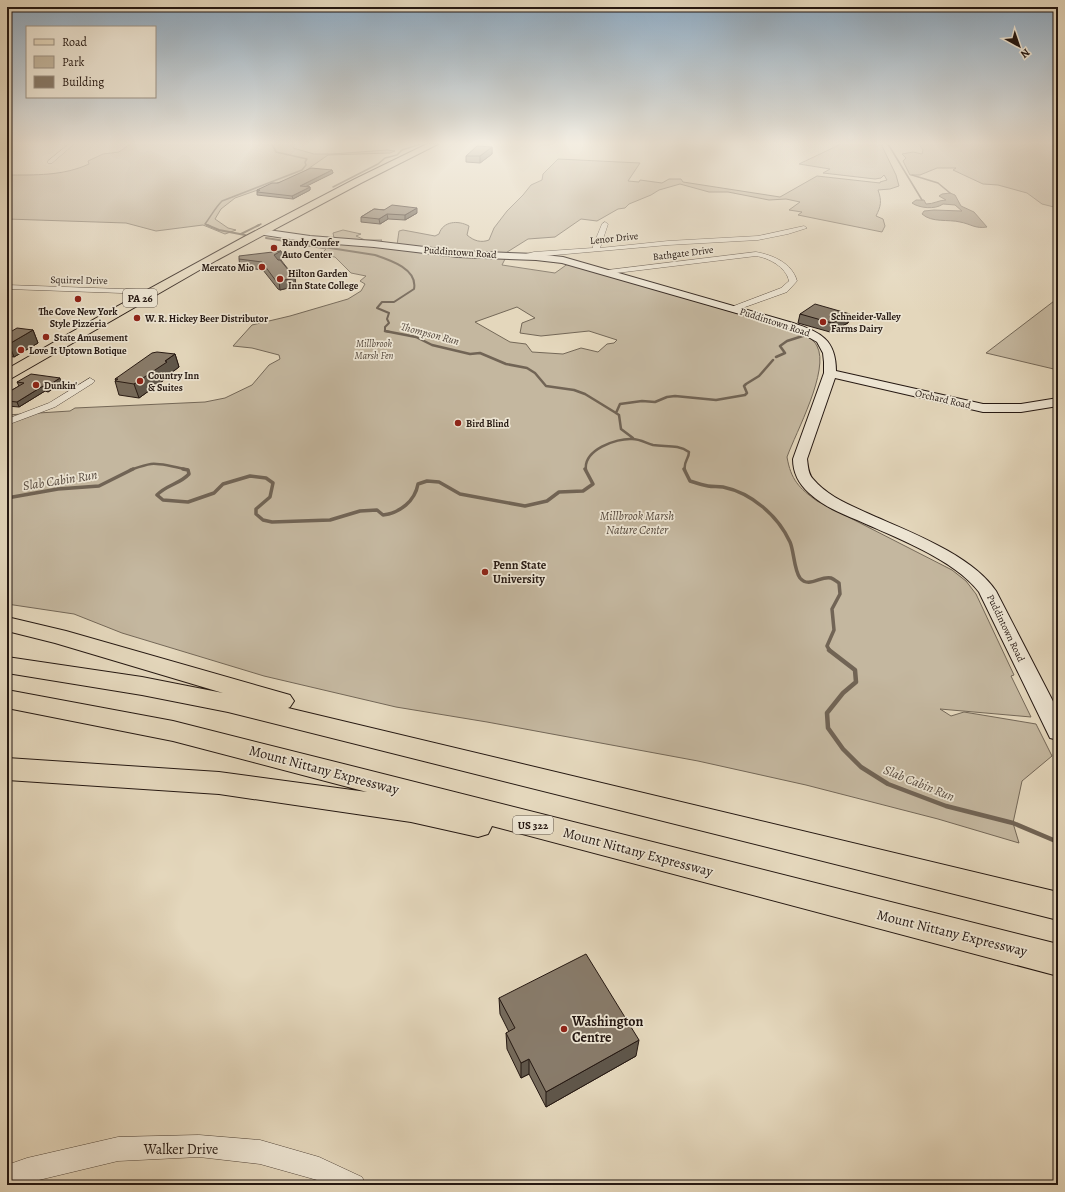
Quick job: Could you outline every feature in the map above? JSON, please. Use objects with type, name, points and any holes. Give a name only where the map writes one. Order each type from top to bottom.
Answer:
[{"type":"highway","points":[[7,624],[58,636],[345,721],[552,773],[671,811]]},
{"type":"highway","points":[[7,666],[97,678],[228,703],[1049,904]]},
{"type":"highway","name":"Mount Nittany Expressway","points":[[7,699],[173,731],[982,942],[1057,960]]},
{"type":"highway","points":[[7,770],[219,783],[411,810],[606,856],[842,916],[982,942]]},
{"type":"main road","name":"PA 26","points":[[7,374],[151,292],[322,200]]},
{"type":"street","points":[[597,250],[596,246],[605,224]]},
{"type":"street","name":"Lenor Drive","points":[[521,256],[538,253],[597,250],[660,243],[746,240],[769,237],[804,228]]},
{"type":"street","name":"Puddintown Road","points":[[261,232],[310,239],[374,244],[458,254],[521,256],[555,259],[608,272],[789,325],[818,337],[826,345],[829,355],[830,373],[800,459],[800,467],[808,484],[817,492],[837,504],[948,558],[974,576],[987,591],[1058,732]]},
{"type":"street","name":"Bathgate Drive","points":[[608,272],[761,255],[790,271],[793,276],[793,281],[784,290],[734,309]]},
{"type":"street","name":"Squirrel Drive","points":[[7,287],[151,292]]},
{"type":"street","points":[[10,295],[26,288]]},
{"type":"street","name":"Orchard Road","points":[[830,373],[983,408],[1021,408],[1058,402]]},
{"type":"street","points":[[7,422],[52,405],[90,381]]},
{"type":"street","name":"Walker Drive","points":[[7,1177],[27,1170],[118,1149],[199,1146],[260,1152],[319,1169],[354,1185]]},
{"type":"green space","points":[[7,200],[233,200],[221,209],[215,219],[228,228],[236,230],[225,234],[203,225],[156,231],[126,223],[7,219]]},
{"type":"green space","points":[[518,200],[640,200],[629,204],[625,208],[618,209],[597,221],[581,219],[555,237],[528,239],[504,254],[465,253],[397,245],[399,231],[403,230],[435,236],[439,234],[447,224],[456,222],[469,226],[467,235],[472,239],[486,241],[489,240],[494,228],[507,211]]},
{"type":"green space","points":[[789,200],[880,200],[879,209],[876,216],[883,219],[885,226],[882,232],[798,215],[802,212],[789,210],[800,202]]},
{"type":"green space","points":[[1036,200],[1058,200],[1058,208],[1042,204]]},
{"type":"green space","name":"Millbrook Marsh Nature Center","points":[[343,230],[361,234],[356,236],[365,240],[382,240],[377,244],[506,257],[502,265],[555,273],[569,263],[795,330],[808,336],[817,346],[820,357],[819,370],[816,385],[787,457],[791,472],[797,483],[805,492],[817,501],[952,570],[966,581],[976,594],[1014,675],[1011,676],[1031,717],[940,709],[951,716],[964,712],[1036,724],[1052,756],[1022,781],[1013,823],[1019,843],[938,819],[806,785],[698,761],[487,722],[396,707],[264,676],[122,633],[74,614],[7,604],[7,415],[70,411],[75,408],[205,402],[225,398],[252,385],[269,365],[280,359],[279,355],[252,348],[233,346],[252,325],[290,316],[348,299],[361,291],[365,284],[360,281],[366,276],[351,273],[335,257],[320,255],[326,249],[289,243],[295,241],[328,241],[334,238],[333,233]],"holes":[[[517,307],[535,318],[522,323],[520,333],[541,336],[589,331],[617,340],[614,343],[607,344],[598,352],[581,348],[563,354],[532,352],[526,344],[510,342],[475,322]]]},
{"type":"green space","points":[[1058,298],[1058,370],[986,353]]},
{"type":"shaded area","points":[[916,200],[924,200],[926,204],[946,200],[958,200],[961,206],[974,212],[987,227],[973,226],[955,221],[930,219],[922,214],[924,211],[934,210],[962,211],[955,205],[943,204],[936,207],[927,208],[912,203]]},
{"type":"building","points":[[392,205],[417,208],[405,215],[387,214],[379,219],[361,217],[374,209],[384,210]]},
{"type":"building","points":[[281,251],[274,255],[295,278],[276,281],[262,262],[239,259],[239,256]]},
{"type":"building","points":[[815,304],[850,314],[832,323],[800,314]]},
{"type":"building","points":[[17,328],[33,330],[7,344],[7,334]]},
{"type":"building","points":[[157,352],[175,354],[165,361],[167,362],[134,384],[115,381],[118,379],[115,379],[152,353]]},
{"type":"building","points":[[31,374],[60,378],[46,387],[43,386],[17,402],[7,401],[7,393],[24,383],[17,382]]},
{"type":"building","name":"Washington Centre","points":[[586,954],[639,1040],[546,1092],[529,1059],[521,1063],[506,1033],[515,1028],[499,998]]},
{"type":"waterway","points":[[210,226],[205,224],[215,209],[222,201],[226,200]]},
{"type":"waterway","points":[[241,234],[261,224]]},
{"type":"waterway","points":[[207,225],[219,230],[245,235]]},
{"type":"waterway","name":"Thompson Run","points":[[266,238],[375,255],[402,266],[412,276],[414,289],[394,302],[382,302],[377,308],[389,313],[387,319],[389,323],[385,327],[385,331]]},
{"type":"waterway","name":"Thompson Run","points":[[385,331],[416,337],[432,345],[470,354],[480,353],[506,364],[527,368],[535,373],[546,386],[574,390],[585,394],[616,413]]},
{"type":"waterway","name":"Thompson Run","points":[[385,331],[390,332]]},
{"type":"waterway","points":[[776,357],[785,353],[780,346],[787,341],[809,334]]},
{"type":"waterway","points":[[616,413],[620,404],[642,401],[655,402],[667,397],[675,396],[716,400],[745,395],[747,393],[744,386],[759,376],[773,360]]},
{"type":"waterway","name":"Thompson Run","points":[[616,413],[619,415],[621,429],[633,438]]},
{"type":"waterway","name":"Slab Cabin Run","points":[[586,470],[586,463],[595,451],[610,443],[625,439],[635,439],[653,445],[685,449],[689,452],[685,470]]},
{"type":"waterway","name":"Slab Cabin Run","points":[[133,469],[154,464],[188,470]]},
{"type":"waterway","name":"Slab Cabin Run","points":[[7,498],[58,489],[99,486],[133,469]]},
{"type":"waterway","name":"Slab Cabin Run","points":[[183,469],[188,470]]},
{"type":"waterway","name":"Slab Cabin Run","points":[[188,470],[189,474],[157,495],[163,500],[188,502],[214,493],[223,484],[250,476],[266,478],[273,483],[270,497],[256,509],[256,514],[263,520],[272,522],[330,520],[360,511],[377,510],[383,515],[389,514],[406,505],[414,496],[418,484],[427,481],[439,482],[460,494],[525,506],[547,501],[559,492],[583,491],[593,484],[585,469]]},
{"type":"waterway","name":"Slab Cabin Run","points":[[684,469],[690,481],[706,486],[723,487],[734,490],[744,494],[763,507],[779,523],[785,532],[790,542],[796,570],[800,578],[804,581],[811,582],[823,578],[832,578],[839,583],[840,594],[832,609],[834,630],[827,646],[830,651]]},
{"type":"waterway","name":"Slab Cabin Run","points":[[830,651],[855,670],[856,682],[843,693],[827,713],[828,728],[843,749],[861,767],[888,784],[946,806],[1013,823],[1058,842]]},
{"type":"place","name":"Randy Confer Auto Center","points":[[274,248]]},
{"type":"place","name":"Mercato Mio","points":[[262,267]]},
{"type":"place","name":"Hilton Garden Inn State College","points":[[280,279]]},
{"type":"place","name":"The Cove New York Style Pizzeria","points":[[78,299]]},
{"type":"place","name":"W. R. Hickey Beer Distributor","points":[[137,318]]},
{"type":"place","name":"Schneider-Valley Farms Dairy","points":[[823,322]]},
{"type":"place","name":"State Amusement","points":[[46,337]]},
{"type":"place","name":"Love It Uptown Botique","points":[[21,350]]},
{"type":"place","name":"Country Inn & Suites","points":[[140,381]]},
{"type":"place","name":"Dunkin'","points":[[36,385]]},
{"type":"place","name":"Bird Blind","points":[[458,423]]},
{"type":"place","name":"Penn State University","points":[[485,572]]},
{"type":"place","name":"Washington Centre","points":[[564,1029]]},
{"type":"park label","name":"Millbrook Marsh Fen","points":[[374,348]]}]
